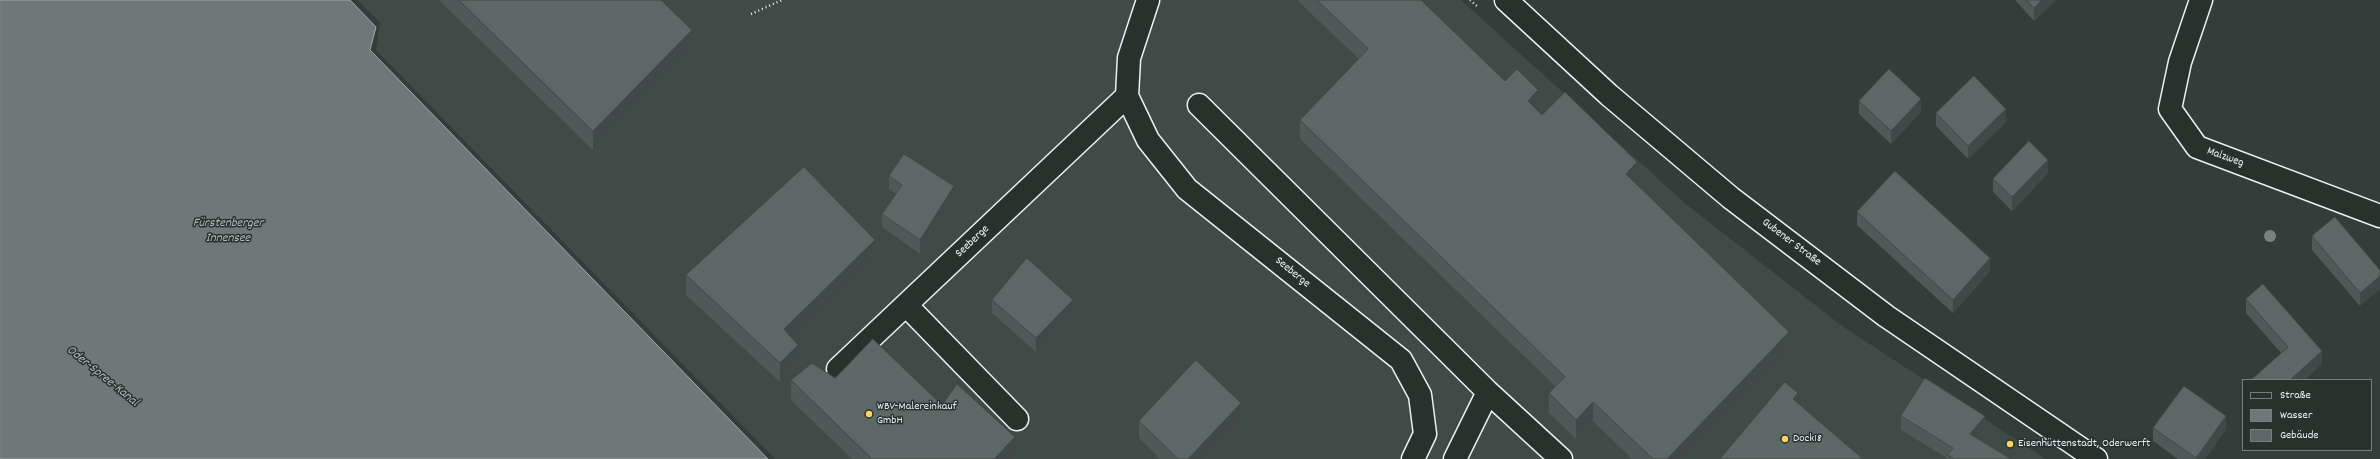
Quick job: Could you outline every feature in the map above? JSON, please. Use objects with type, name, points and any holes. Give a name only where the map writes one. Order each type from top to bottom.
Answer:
[{"type":"street","points":[[1126,96],[1129,58],[1148,0]]},
{"type":"street","name":"Gubener Straße","points":[[1506,0],[1609,95],[1731,198],[1886,316],[2085,456]]},
{"type":"street","name":"Malzweg","points":[[2202,0],[2180,62],[2170,109],[2197,147],[2380,216]]},
{"type":"street","name":"Seeberge","points":[[838,369],[1126,96],[1148,140],[1187,189],[1401,360],[1420,395],[1425,434],[1413,459]]},
{"type":"street","points":[[1199,105],[1488,392],[1561,459]]},
{"type":"street","points":[[906,305],[1017,419]]},
{"type":"street","points":[[1455,459],[1488,392]]},
{"type":"path","points":[[751,14],[782,0]]},
{"type":"shaded area","points":[[358,0],[1461,0],[1687,205],[1842,326],[2046,459],[775,459],[376,50],[380,23]]},
{"type":"water","name":"Fürstenberger Innensee","points":[[0,0],[350,0],[376,27],[370,50],[768,459],[0,459]]},
{"type":"building","points":[[459,0],[661,0],[692,30],[593,131]]},
{"type":"building","points":[[1317,0],[1421,0],[1505,81],[1517,69],[1538,90],[1528,101],[1542,115],[1565,92],[1637,162],[1626,174],[1789,332],[1667,459],[1653,459],[1593,402],[1576,420],[1549,393],[1565,377],[1300,120],[1368,49]]},
{"type":"building","points":[[2027,0],[2042,0],[2034,8]]},
{"type":"building","points":[[1889,69],[1921,99],[1891,131],[1859,101]]},
{"type":"building","points":[[1974,76],[2006,109],[1968,146],[1936,113]]},
{"type":"building","points":[[2029,141],[2048,160],[2012,197],[1993,179]]},
{"type":"building","points":[[904,154],[954,186],[920,240],[882,214],[902,185],[889,176]]},
{"type":"building","points":[[804,167],[875,240],[784,329],[798,345],[780,363],[686,275]]},
{"type":"building","points":[[1895,171],[1990,258],[1953,300],[1857,212]]},
{"type":"building","points":[[2335,217],[2380,270],[2380,276],[2360,293],[2312,236]]},
{"type":"building","points":[[1027,258],[1073,300],[1036,338],[992,300]]},
{"type":"building","points":[[2263,284],[2322,351],[2291,379],[2252,379],[2288,347],[2246,299]]},
{"type":"building","name":"WBV-Malereinkauf GmbH","points":[[873,339],[942,405],[957,384],[1015,437],[994,459],[872,459],[791,380],[812,363],[835,378]]},
{"type":"building","points":[[1196,360],[1241,403],[1188,459],[1178,459],[1139,421]]},
{"type":"building","points":[[1925,378],[1985,416],[1970,434],[2011,459],[1954,459],[1947,455],[1953,448],[1901,416]]},
{"type":"building","points":[[1785,382],[1798,393],[1793,399],[1863,459],[1720,459]]},
{"type":"building","points":[[2184,386],[2226,416],[2196,458],[2153,428]]},
{"type":"place","name":"WBV-Malereinkauf GmbH","points":[[869,414]]},
{"type":"place","name":"Dock18","points":[[1785,439]]},
{"type":"place","name":"Eisenhüttenstadt, Oderwerft","points":[[2010,444]]},
{"type":"water label","name":"Oder-Spree-Kanal","points":[[102,377]]}]
